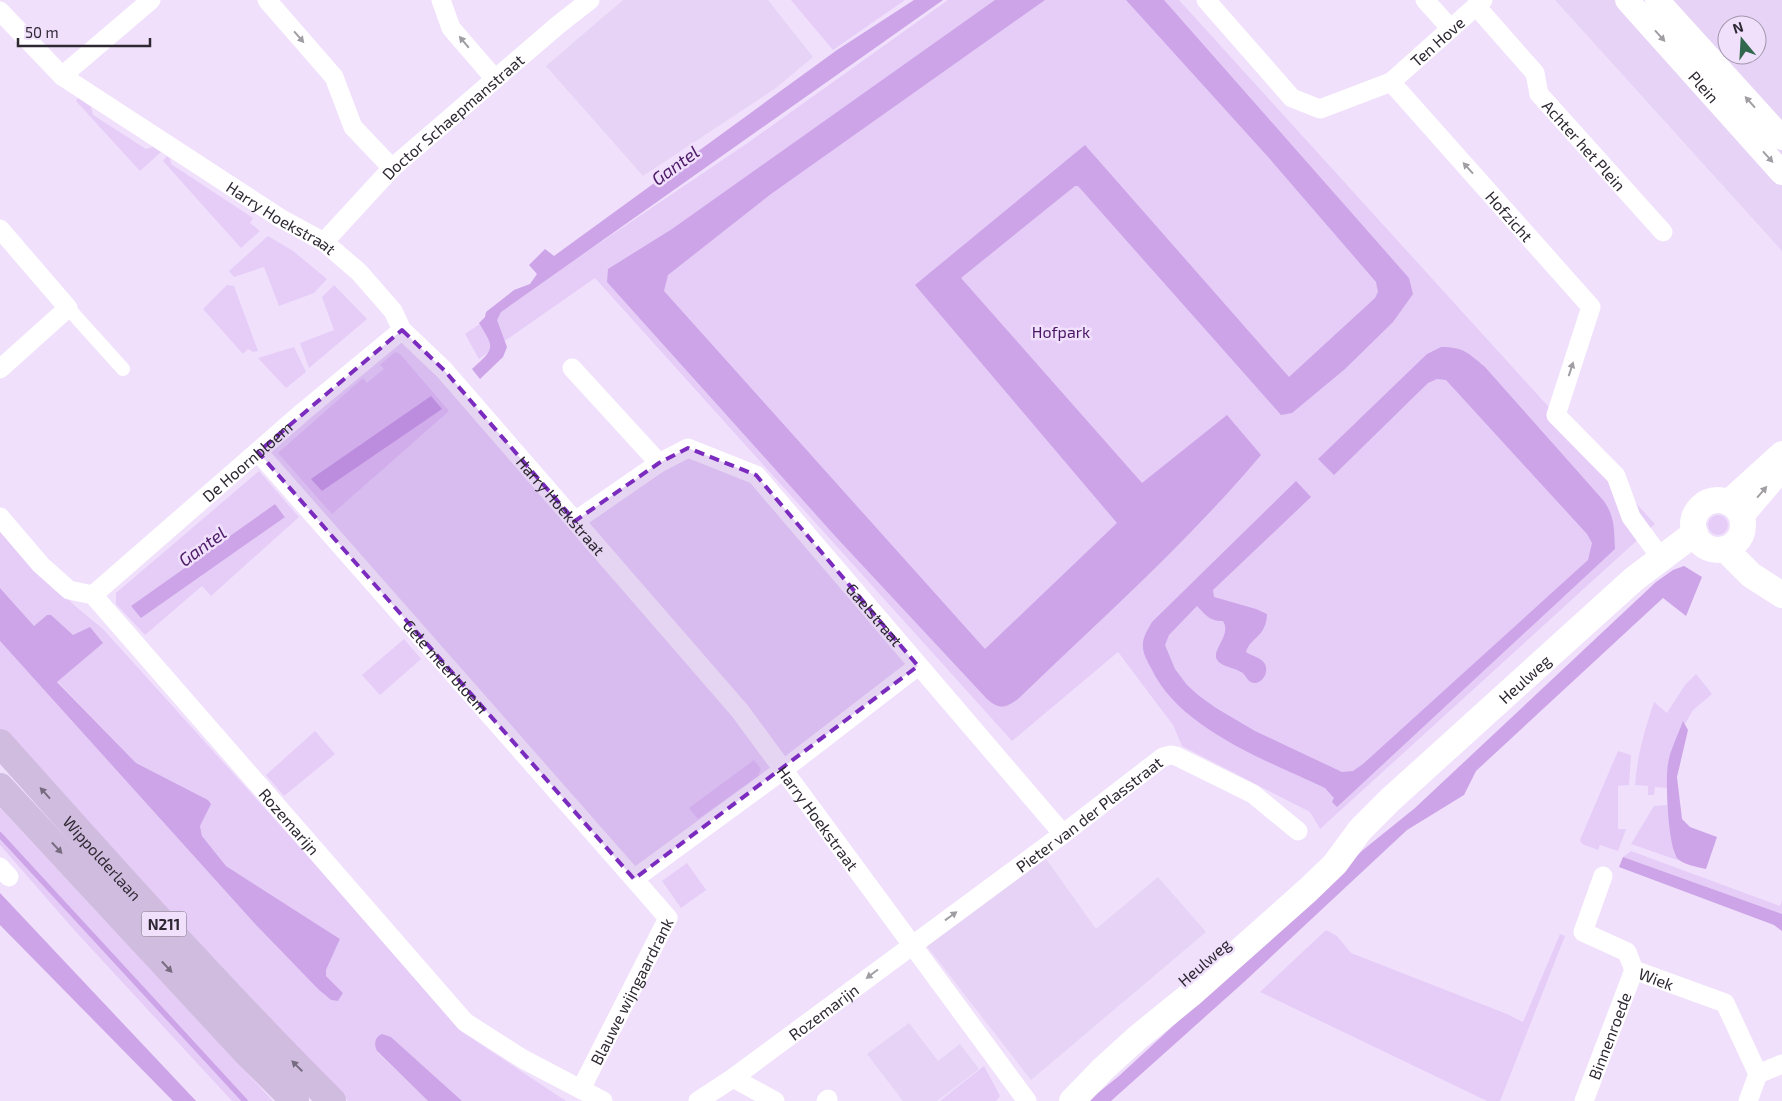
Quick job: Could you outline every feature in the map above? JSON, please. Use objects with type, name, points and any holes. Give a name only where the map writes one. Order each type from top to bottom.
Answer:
[{"type":"main road","points":[[1733,527],[1716,550],[1707,547],[1695,534],[1694,519],[1701,507],[1714,500],[1733,527],[1762,562],[1782,575]]},
{"type":"main road","points":[[1733,527],[1751,575],[1782,595]]},
{"type":"main road","name":"Heulweg","points":[[1072,1101],[1137,1038],[1190,995],[1308,890],[1346,851],[1360,830],[1627,585],[1695,534]]},
{"type":"main road","name":"Wippolderlaan","points":[[0,743],[269,1038],[332,1101]]},
{"type":"main road","name":"Wippolderlaan","points":[[0,787],[246,1052],[295,1101]]},
{"type":"main road","name":"Heulweg","points":[[1053,1101],[1093,1059],[1202,965],[1337,842],[1360,830]]},
{"type":"street","points":[[62,76],[151,0]]},
{"type":"street","points":[[267,0],[334,77],[354,127],[392,168]]},
{"type":"street","points":[[441,0],[451,28],[495,79]]},
{"type":"street","name":"Doctor Schaepmanstraat","points":[[324,242],[392,168],[558,25],[590,0]]},
{"type":"street","points":[[1206,0],[1292,98],[1320,109],[1391,82]]},
{"type":"street","points":[[1425,0],[1451,29]]},
{"type":"street","name":"Ten Hove","points":[[1391,82],[1479,3]]},
{"type":"street","name":"Achter het Plein","points":[[1479,3],[1535,74],[1539,94],[1663,232]]},
{"type":"street","name":"Plein","points":[[1649,3],[1782,138]]},
{"type":"street","name":"Plein","points":[[1649,3],[1782,173]]},
{"type":"street","name":"Harry Hoekstraat","points":[[0,12],[62,76],[280,218],[324,242],[359,272],[393,311],[402,330],[444,370],[740,711],[1027,1101]]},
{"type":"street","name":"Hofzicht","points":[[1391,82],[1592,307],[1556,415],[1616,476],[1631,518],[1661,558]]},
{"type":"street","points":[[0,229],[122,369]]},
{"type":"street","points":[[0,369],[68,308]]},
{"type":"street","name":"De Hoornbloem","points":[[93,595],[304,411],[402,330]]},
{"type":"street","points":[[572,368],[659,463]]},
{"type":"street","name":"Gaelstraat","points":[[575,521],[659,463],[688,448],[756,475],[1063,834]]},
{"type":"street","name":"Gele meerbloem","points":[[258,452],[634,879]]},
{"type":"street","points":[[1733,527],[1782,453]]},
{"type":"street","points":[[1733,527],[1782,469]]},
{"type":"street","points":[[0,517],[41,565],[69,590],[93,595]]},
{"type":"street","name":"Rozemarijn","points":[[93,595],[466,1022],[523,1059],[603,1101]]},
{"type":"street","points":[[634,879],[783,770],[918,666]]},
{"type":"street","name":"Pieter van der Plasstraat","points":[[911,945],[1063,834],[1163,757],[1176,756],[1253,794],[1298,831]]},
{"type":"street","name":"Wiek","points":[[1603,876],[1583,932],[1627,952],[1634,970],[1725,1003],[1758,1074]]},
{"type":"street","name":"Blauwe wijngaardrank","points":[[581,1089],[668,918],[634,879]]},
{"type":"street","name":"Rozemarijn","points":[[698,1101],[733,1078],[911,945]]},
{"type":"street","name":"Binnenroede","points":[[1584,1101],[1634,970]]},
{"type":"street","points":[[1748,1101],[1758,1074],[1782,1064]]},
{"type":"street","points":[[733,1078],[775,1101]]},
{"type":"highlighted area","points":[[402,330],[444,370],[575,521],[659,463],[688,448],[756,475],[918,666],[634,879],[258,452]]},
{"type":"shaded area","points":[[623,0],[768,0],[813,57],[776,88],[643,176],[546,66]]},
{"type":"shaded area","points":[[914,0],[943,0],[501,312],[497,320],[507,347],[503,357],[480,379],[472,369],[489,352],[490,343],[479,323],[485,317],[486,312],[514,290],[530,284],[537,274],[529,265],[545,249],[554,256],[837,50]]},
{"type":"shaded area","points":[[995,0],[1045,0],[771,194],[668,275],[664,291],[985,649],[1117,523],[915,285],[1085,145],[1289,377],[1375,298],[1378,292],[1376,282],[1269,158],[1126,0],[1164,0],[1409,278],[1413,294],[1393,322],[1345,369],[1292,413],[1281,415],[1078,186],[1075,186],[961,278],[1142,483],[1227,415],[1261,455],[1233,488],[1173,550],[1018,699],[1006,706],[996,705],[987,699],[836,537],[607,282],[608,269],[672,229]]},
{"type":"shaded area","points":[[1555,0],[1782,0],[1782,251]]},
{"type":"shaded area","points":[[1441,347],[1461,350],[1485,367],[1603,500],[1612,517],[1615,549],[1337,807],[1332,802],[1334,798],[1325,788],[1227,741],[1203,726],[1182,709],[1164,690],[1151,668],[1144,652],[1143,640],[1152,622],[1296,481],[1311,497],[1213,590],[1214,597],[1267,614],[1264,628],[1246,652],[1264,662],[1266,672],[1263,679],[1253,683],[1241,672],[1220,663],[1216,654],[1225,633],[1223,621],[1211,619],[1197,606],[1169,635],[1165,645],[1175,669],[1187,685],[1216,708],[1255,731],[1342,772],[1353,771],[1588,560],[1592,543],[1587,534],[1446,380],[1437,379],[1428,383],[1334,475],[1318,459],[1427,354]]},
{"type":"shaded area","points":[[431,396],[442,409],[322,491],[311,479]]},
{"type":"shaded area","name":"Gantel","points":[[275,504],[285,517],[141,618],[131,606]]},
{"type":"shaded area","points":[[1684,566],[1702,577],[1686,616],[1663,598],[1476,771],[1464,795],[1407,830],[1244,982],[1111,1101],[1088,1101],[1119,1076],[1363,850],[1415,808],[1656,582],[1673,570]]},
{"type":"shaded area","points":[[0,588],[34,626],[47,615],[51,615],[73,635],[90,627],[103,643],[57,682],[136,763],[208,800],[211,804],[200,826],[202,836],[226,866],[340,939],[326,970],[326,976],[343,993],[338,1001],[331,1000],[319,990],[256,925],[0,641]]},
{"type":"shaded area","points":[[1683,721],[1688,730],[1677,777],[1682,819],[1690,827],[1717,837],[1706,869],[1687,864],[1678,859],[1672,842],[1667,798],[1667,772],[1672,748]]},
{"type":"shaded area","points":[[1044,856],[1096,929],[1158,877],[1206,932],[1031,1080],[926,945]]},
{"type":"shaded area","points":[[1623,857],[1782,914],[1782,931],[1774,925],[1619,867]]},
{"type":"shaded area","points":[[0,893],[196,1101],[173,1101],[0,925]]},
{"type":"shaded area","points":[[909,1023],[938,1061],[960,1044],[979,1069],[937,1101],[903,1101],[867,1054]]},
{"type":"shaded area","points":[[382,1034],[391,1037],[462,1101],[428,1101],[377,1051],[375,1041]]},
{"type":"green space","points":[[791,0],[905,0],[833,50]]},
{"type":"green space","name":"Hofpark","points":[[948,0],[1179,0],[1655,524],[1320,829],[1310,812],[1182,746],[1173,725],[1118,652],[1012,741],[595,278],[479,359],[465,334],[749,142]]},
{"type":"green space","points":[[78,98],[91,107],[93,115],[146,149],[153,147],[161,152],[140,171],[76,101]]},
{"type":"green space","points":[[167,156],[171,164],[253,218],[250,223],[260,231],[241,248],[163,161]]},
{"type":"green space","points":[[268,236],[293,251],[327,279],[314,293],[279,306],[264,267],[234,277],[229,271]]},
{"type":"green space","points":[[227,285],[234,286],[258,351],[253,352],[248,349],[243,354],[203,309]]},
{"type":"green space","points":[[334,285],[367,319],[309,368],[300,343],[334,330],[322,297]]},
{"type":"green space","points":[[294,347],[306,372],[286,388],[258,358]]},
{"type":"green space","points":[[395,352],[400,354],[449,411],[332,514],[278,453],[363,378],[367,383],[384,369],[380,365]],"holes":[[[431,396],[441,409],[322,491],[312,479]]]},
{"type":"green space","points":[[259,471],[299,517],[211,596],[202,586],[145,635],[116,604],[116,593]],"holes":[[[275,504],[285,516],[141,617],[131,606]]]},
{"type":"green space","points":[[1718,515],[1725,518],[1728,525],[1725,532],[1718,535],[1711,532],[1708,525],[1711,518]]},
{"type":"green space","points":[[0,527],[74,605],[103,629],[370,925],[462,1032],[566,1101],[462,1101],[391,1037],[377,1052],[428,1101],[348,1101],[121,863],[0,729],[0,641],[256,925],[319,990],[331,1000],[338,1001],[343,993],[326,976],[326,970],[340,939],[226,866],[202,836],[200,826],[210,804],[208,800],[136,763],[57,681],[73,635],[47,615],[34,626],[0,588]]},
{"type":"green space","points":[[404,639],[421,659],[380,695],[362,675]]},
{"type":"green space","points":[[1696,674],[1712,694],[1693,710],[1685,724],[1684,722],[1668,764],[1667,788],[1655,787],[1654,795],[1648,795],[1648,786],[1635,785],[1642,743],[1654,702],[1667,713],[1685,685]]},
{"type":"green space","points":[[315,731],[335,754],[284,796],[266,775]]},
{"type":"green space","points":[[1618,751],[1631,755],[1629,785],[1618,786],[1618,829],[1626,829],[1618,851],[1600,845],[1598,850],[1582,844],[1580,840]]},
{"type":"green space","points":[[754,760],[761,769],[758,776],[698,819],[689,808]]},
{"type":"green space","points":[[1667,805],[1674,854],[1680,861],[1631,844],[1654,806]]},
{"type":"green space","points":[[0,808],[273,1101],[232,1101],[76,932],[0,845]]},
{"type":"green space","points":[[1631,851],[1780,906],[1782,900],[1782,914],[1623,857]]},
{"type":"green space","points":[[687,863],[706,890],[681,908],[662,881]]},
{"type":"green space","points":[[1326,930],[1337,936],[1351,953],[1523,1022],[1560,934],[1565,936],[1500,1101],[1487,1101],[1260,992]]},
{"type":"green space","points":[[984,1066],[1000,1096],[996,1101],[940,1101]]},
{"type":"waterway","points":[[0,835],[245,1101]]}]
